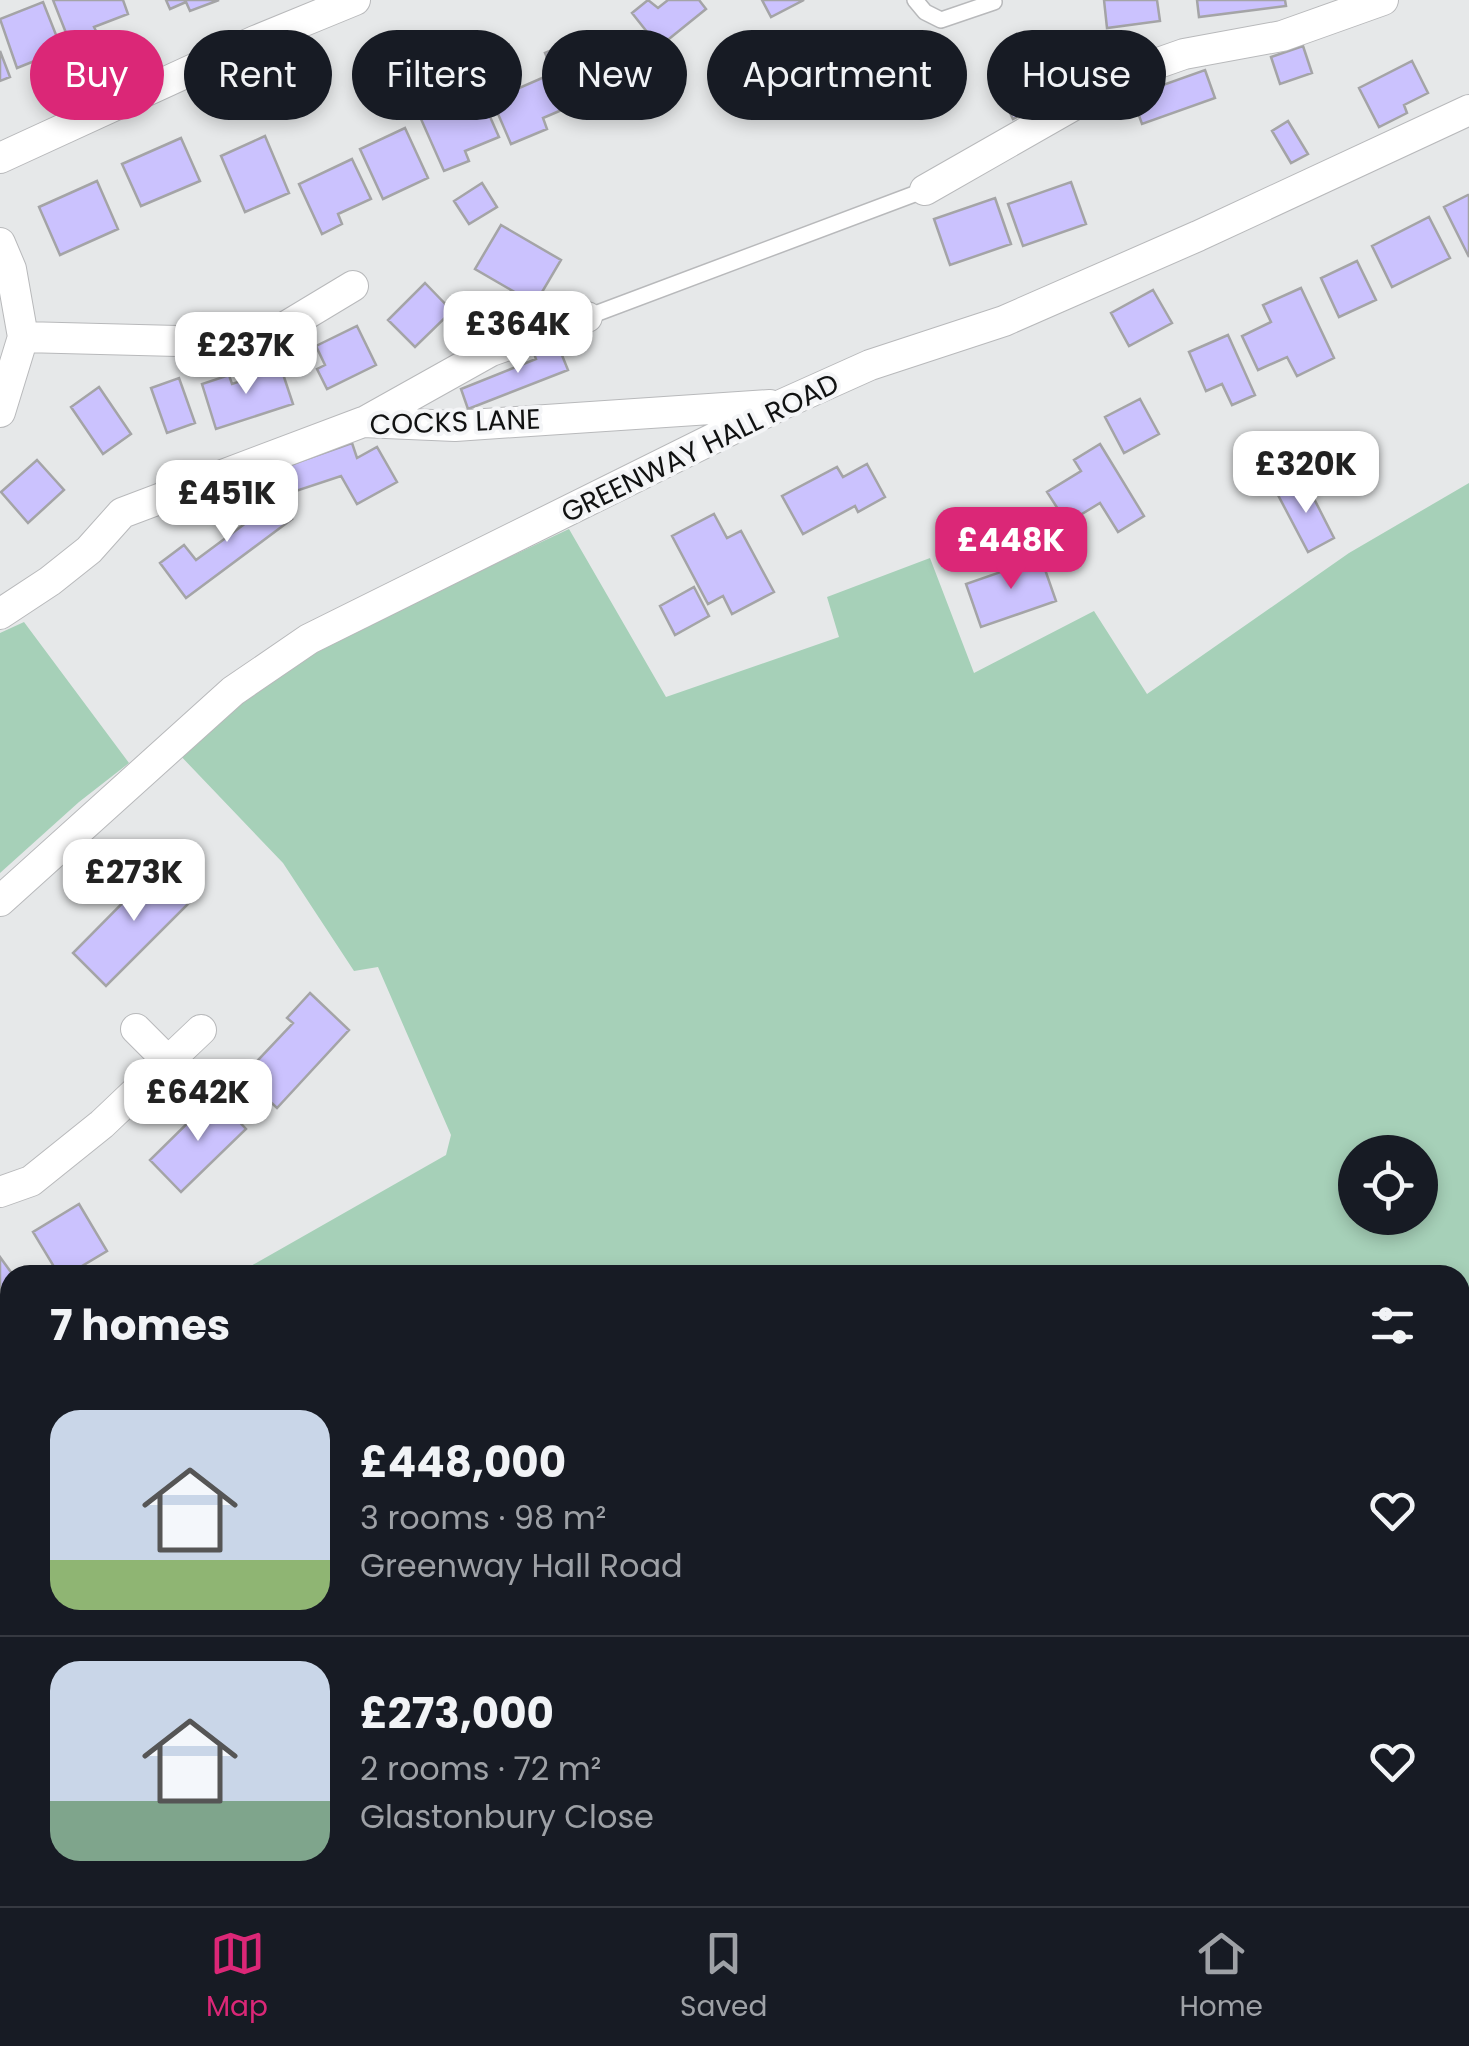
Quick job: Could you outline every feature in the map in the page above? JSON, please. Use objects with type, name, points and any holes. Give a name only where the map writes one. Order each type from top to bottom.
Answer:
[{"type":"street","points":[[0,158],[255,41],[356,0]]},
{"type":"street","points":[[925,190],[1130,73],[1184,54],[1282,36],[1383,0]]},
{"type":"street","name":"GREENWAY HALL ROAD","points":[[0,901],[233,690],[309,639],[783,404],[870,365],[1004,322],[1469,110]]},
{"type":"street","points":[[0,243],[11,269],[23,337],[0,412]]},
{"type":"street","points":[[23,337],[216,342],[280,330],[352,286]]},
{"type":"street","points":[[363,422],[490,351],[586,316]]},
{"type":"street","name":"COCKS LANE","points":[[0,614],[89,550],[122,513],[363,422],[456,426],[783,404]]},
{"type":"street","points":[[136,1029],[168,1061]]},
{"type":"street","points":[[0,1192],[31,1181],[102,1124],[201,1030]]},
{"type":"lane","points":[[914,0],[940,20],[994,2]]},
{"type":"lane","points":[[586,316],[925,190]]},
{"type":"green space","points":[[1469,483],[1469,1265],[253,1265],[446,1155],[451,1135],[378,967],[354,971],[283,863],[176,751],[333,640],[569,529],[666,697],[839,637],[827,597],[930,558],[974,673],[1094,611],[1147,694],[1349,553]]},
{"type":"green space","points":[[24,622],[129,763],[0,873],[0,633]]},
{"type":"building","points":[[53,0],[123,0],[128,14],[94,27],[96,30],[65,30]]},
{"type":"building","points":[[166,0],[219,0],[190,11],[186,2],[170,9]]},
{"type":"building","points":[[648,0],[658,8],[668,0],[699,0],[706,9],[680,30],[646,30],[632,13]]},
{"type":"building","points":[[762,0],[804,0],[771,17]]},
{"type":"building","points":[[1104,0],[1157,0],[1160,21],[1107,28]]},
{"type":"building","points":[[1197,0],[1285,0],[1286,6],[1199,17]]},
{"type":"building","points":[[43,2],[54,30],[30,30],[30,63],[17,68],[0,19]]},
{"type":"building","points":[[1303,46],[1312,73],[1280,84],[1271,57]]},
{"type":"building","points":[[0,51],[10,77],[0,81]]},
{"type":"building","points":[[1412,61],[1428,93],[1404,105],[1407,113],[1379,127],[1359,88]]},
{"type":"building","points":[[1205,70],[1215,98],[1166,115],[1166,84]]},
{"type":"building","points":[[542,78],[542,120],[547,129],[511,144],[501,120],[522,120],[522,87]]},
{"type":"building","points":[[421,120],[491,120],[499,137],[465,151],[469,161],[444,171]]},
{"type":"building","points":[[1288,121],[1308,154],[1291,163],[1272,131]]},
{"type":"building","points":[[405,128],[428,178],[383,199],[360,149]]},
{"type":"building","points":[[265,136],[289,193],[245,212],[221,156]]},
{"type":"building","points":[[181,138],[200,181],[141,206],[122,164]]},
{"type":"building","points":[[352,159],[371,199],[338,214],[342,224],[322,234],[299,184]]},
{"type":"building","points":[[97,181],[118,229],[60,255],[39,207]]},
{"type":"building","points":[[1071,182],[1086,224],[1023,246],[1008,204]]},
{"type":"building","points":[[482,183],[497,207],[469,224],[454,201]]},
{"type":"building","points":[[1469,196],[1469,257],[1444,207]]},
{"type":"building","points":[[995,198],[1011,244],[950,265],[934,219]]},
{"type":"building","points":[[1429,217],[1450,258],[1392,287],[1372,246]]},
{"type":"building","points":[[501,225],[561,260],[535,304],[475,269]]},
{"type":"building","points":[[1357,261],[1376,300],[1339,317],[1321,278]]},
{"type":"building","points":[[425,283],[452,311],[415,347],[388,320]]},
{"type":"building","points":[[1301,288],[1334,358],[1297,376],[1287,357],[1258,370],[1242,336],[1271,322],[1263,305]]},
{"type":"building","points":[[1153,290],[1172,323],[1129,346],[1111,313]]},
{"type":"building","points":[[357,326],[376,365],[327,389],[317,369],[325,365],[316,346]]},
{"type":"building","points":[[1228,335],[1255,395],[1232,405],[1222,384],[1206,391],[1189,352]]},
{"type":"building","points":[[555,338],[568,370],[468,409],[461,389],[536,359],[532,348]]},
{"type":"building","points":[[281,368],[293,404],[216,429],[202,384],[229,375],[232,384]]},
{"type":"building","points":[[179,378],[195,423],[167,433],[151,388]]},
{"type":"building","points":[[99,387],[131,434],[103,454],[71,407]]},
{"type":"building","points":[[1140,399],[1159,434],[1124,453],[1105,417]]},
{"type":"building","points":[[352,443],[357,458],[377,447],[397,482],[357,504],[341,476],[290,493],[281,468]]},
{"type":"building","points":[[1100,444],[1144,516],[1118,532],[1100,503],[1067,523],[1047,492],[1081,471],[1074,460]]},
{"type":"building","points":[[37,460],[64,490],[28,523],[1,492]]},
{"type":"building","points":[[867,464],[885,497],[858,512],[855,506],[803,534],[782,496],[837,467],[843,477]]},
{"type":"building","points":[[1305,481],[1334,538],[1308,552],[1278,495]]},
{"type":"building","points":[[267,485],[292,519],[186,598],[160,563],[184,545],[196,560],[258,514],[247,500]]},
{"type":"building","points":[[714,514],[727,538],[741,531],[774,592],[732,614],[723,596],[708,604],[672,536]]},
{"type":"building","points":[[1041,558],[1056,601],[981,627],[966,584]]},
{"type":"building","points":[[694,587],[709,616],[675,635],[660,606]]},
{"type":"building","points":[[162,863],[196,896],[106,986],[73,953]]},
{"type":"building","points":[[310,993],[349,1030],[277,1108],[243,1076],[293,1023],[287,1018]]},
{"type":"building","points":[[215,1096],[246,1129],[181,1192],[150,1160]]},
{"type":"building","points":[[79,1204],[107,1251],[84,1265],[53,1265],[33,1232]]}]
